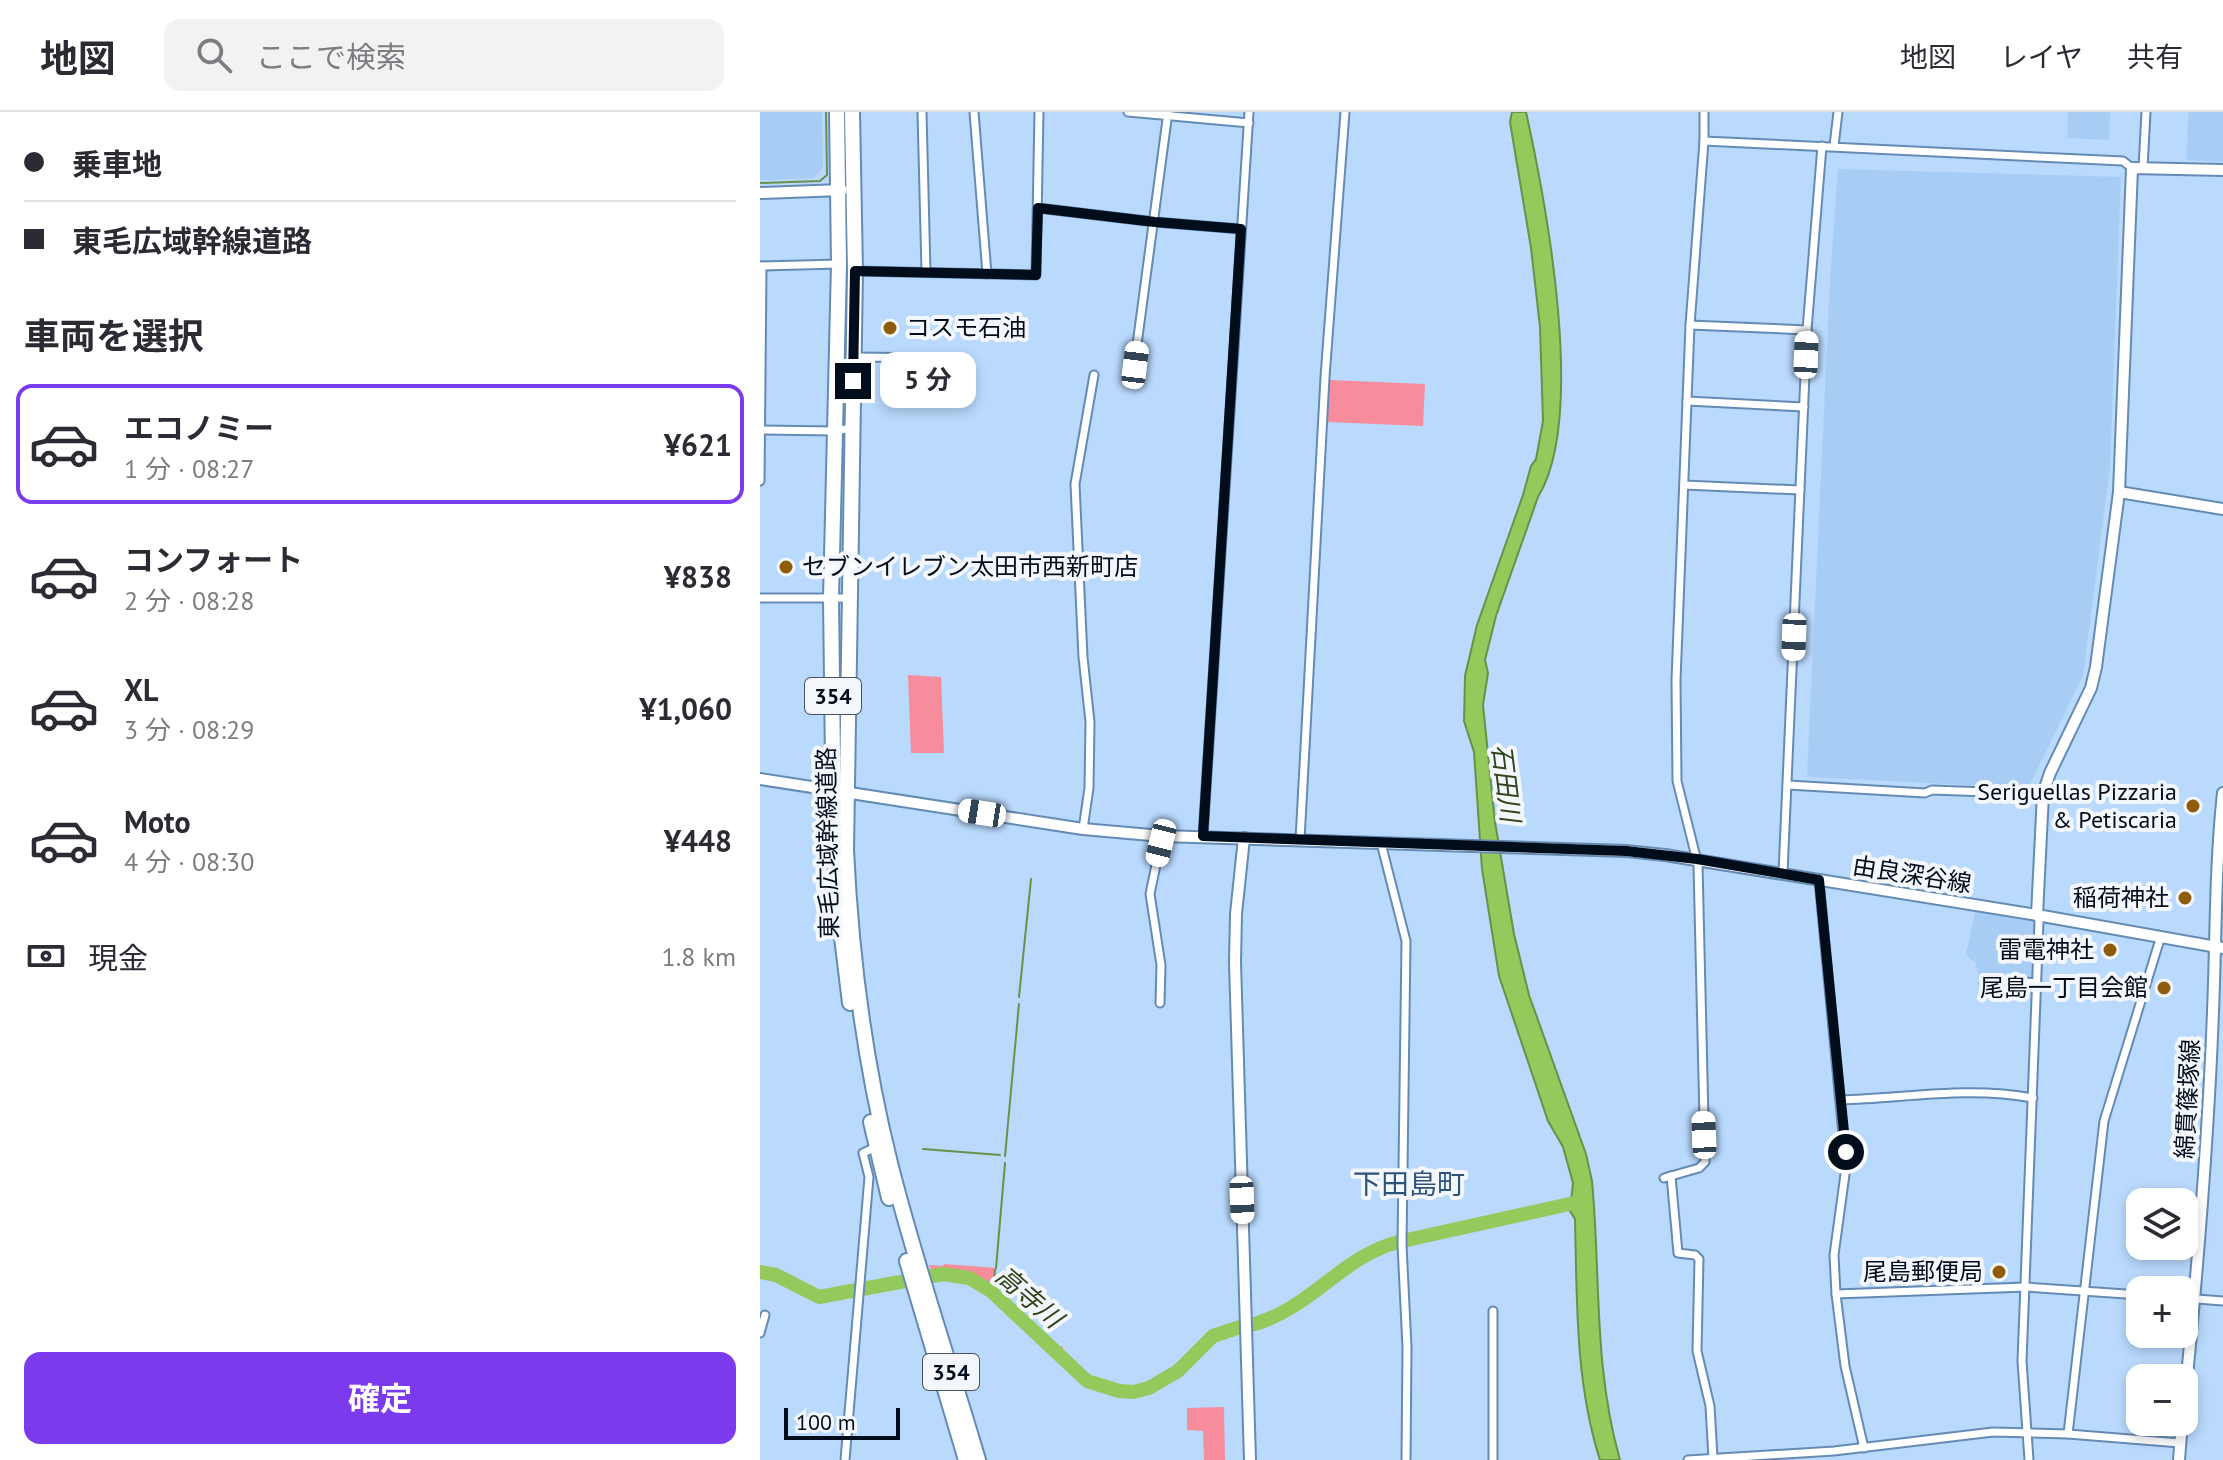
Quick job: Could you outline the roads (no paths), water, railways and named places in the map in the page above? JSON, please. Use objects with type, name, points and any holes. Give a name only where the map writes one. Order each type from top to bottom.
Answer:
[{"type":"highway","name":"東毛広域幹線道路","points":[[837,112],[855,271],[848,598],[835,873],[841,937],[856,1042],[876,1147],[978,1460]]},
{"type":"highway","name":"東毛広域幹線道路","points":[[852,112],[839,264],[831,598],[848,888],[863,1028],[890,1162],[966,1460]]},
{"type":"main road","points":[[2037,915],[2043,794],[2091,688],[2096,667],[2119,492],[2137,168],[2223,170]]},
{"type":"main road","points":[[760,193],[846,190]]},
{"type":"main road","points":[[2119,492],[2223,509]]},
{"type":"main road","points":[[760,779],[1083,829],[1162,836],[1381,843]]},
{"type":"main road","name":"綿貫篠塚線","points":[[2191,1276],[2219,946],[2218,847],[2223,793]]},
{"type":"main road","points":[[1244,838],[1236,914],[1235,962],[1250,1460]]},
{"type":"main road","name":"由良深谷線","points":[[1381,843],[1626,851],[1697,859],[2219,946]]},
{"type":"main road","points":[[2179,1460],[2181,1436]]},
{"type":"street","points":[[922,112],[926,272]]},
{"type":"street","points":[[974,112],[987,274]]},
{"type":"street","points":[[855,271],[1036,275],[1038,112]]},
{"type":"street","points":[[1128,112],[1249,123]]},
{"type":"street","points":[[1203,836],[1249,112]]},
{"type":"street","points":[[1300,840],[1325,377],[1345,112]]},
{"type":"street","points":[[1704,112],[1690,325],[1676,680],[1677,781],[1697,859],[1705,1162],[1699,1168],[1668,1177],[1678,1253],[1695,1255],[1699,1259],[1697,1341],[1710,1406],[1713,1458]]},
{"type":"street","points":[[1834,146],[1838,112]]},
{"type":"street","points":[[1704,141],[2123,161],[2137,168],[2146,112]]},
{"type":"street","points":[[1132,382],[1168,114]]},
{"type":"street","points":[[1783,873],[1807,330],[1822,146]]},
{"type":"street","points":[[1038,208],[1241,229]]},
{"type":"street","points":[[760,481],[761,266],[839,264]]},
{"type":"street","points":[[1690,325],[1807,330]]},
{"type":"street","points":[[854,357],[947,358]]},
{"type":"street","points":[[1083,829],[1089,788],[1090,722],[1083,657],[1075,484],[1094,375]]},
{"type":"street","points":[[1687,401],[1804,407]]},
{"type":"street","points":[[760,430],[834,431],[852,428]]},
{"type":"street","points":[[1684,485],[1800,490]]},
{"type":"street","points":[[760,598],[848,598]]},
{"type":"street","points":[[1788,785],[1925,793],[1932,790],[2043,794]]},
{"type":"street","points":[[1160,1003],[1161,965],[1150,894],[1162,836]]},
{"type":"street","points":[[1381,843],[1406,936],[1402,1241],[1407,1347],[1406,1460]]},
{"type":"street","points":[[1819,880],[1846,1167],[1834,1255],[1836,1294],[1845,1366],[1862,1448],[1861,1460]]},
{"type":"street","points":[[2029,1460],[2022,1377],[2037,915]]},
{"type":"street","points":[[2068,1434],[2104,1121],[2161,936]]},
{"type":"street","points":[[1984,984],[2002,980],[2037,983]]},
{"type":"street","points":[[1841,1100],[1963,1092],[2005,1093],[2033,1098]]},
{"type":"street","points":[[845,1460],[869,1177],[863,1153],[876,1147]]},
{"type":"street","points":[[1836,1294],[2026,1287],[2126,1294]]},
{"type":"street","points":[[2198,1300],[2223,1301]]},
{"type":"street","points":[[1493,1311],[1493,1460]]},
{"type":"street","points":[[760,1333],[765,1315]]},
{"type":"street","points":[[1688,1460],[1862,1448],[1993,1432],[2026,1431],[2180,1443]]},
{"type":"waterway","points":[[760,183],[820,181],[827,175],[826,112]]},
{"type":"waterway","points":[[1019,997],[1031,879]]},
{"type":"waterway","points":[[1005,1156],[1019,1004]]},
{"type":"waterway","points":[[923,1149],[1000,1155]]},
{"type":"waterway","points":[[996,1268],[1005,1163]]},
{"type":"waterway","name":"高寺川","points":[[1251,1325],[1291,1307],[1378,1249],[1583,1201]]},
{"type":"waterway","points":[[994,1280],[995,1270]]},
{"type":"waterway","name":"高寺川","points":[[760,1272],[776,1275],[819,1297],[943,1274],[969,1278],[991,1291],[1087,1381],[1119,1391],[1149,1388],[1178,1371],[1213,1336],[1240,1327]]},
{"type":"place","name":"コスモ石油","points":[[890,328]]},
{"type":"place","name":"セブンイレブン太田市西新町店","points":[[786,567]]},
{"type":"place","name":"Seriguellas Pizzaria & Petiscaria","points":[[2193,806]]},
{"type":"place","name":"稲荷神社","points":[[2185,898]]},
{"type":"place","name":"雷電神社","points":[[2110,950]]},
{"type":"place","name":"尾島一丁目会館","points":[[2164,988]]},
{"type":"place","name":"尾島郵便局","points":[[1999,1272]]},
{"type":"district","name":"下田島町","points":[[1409,1184]]},
{"type":"water label","name":"石田川","points":[[1506,783]]}]
